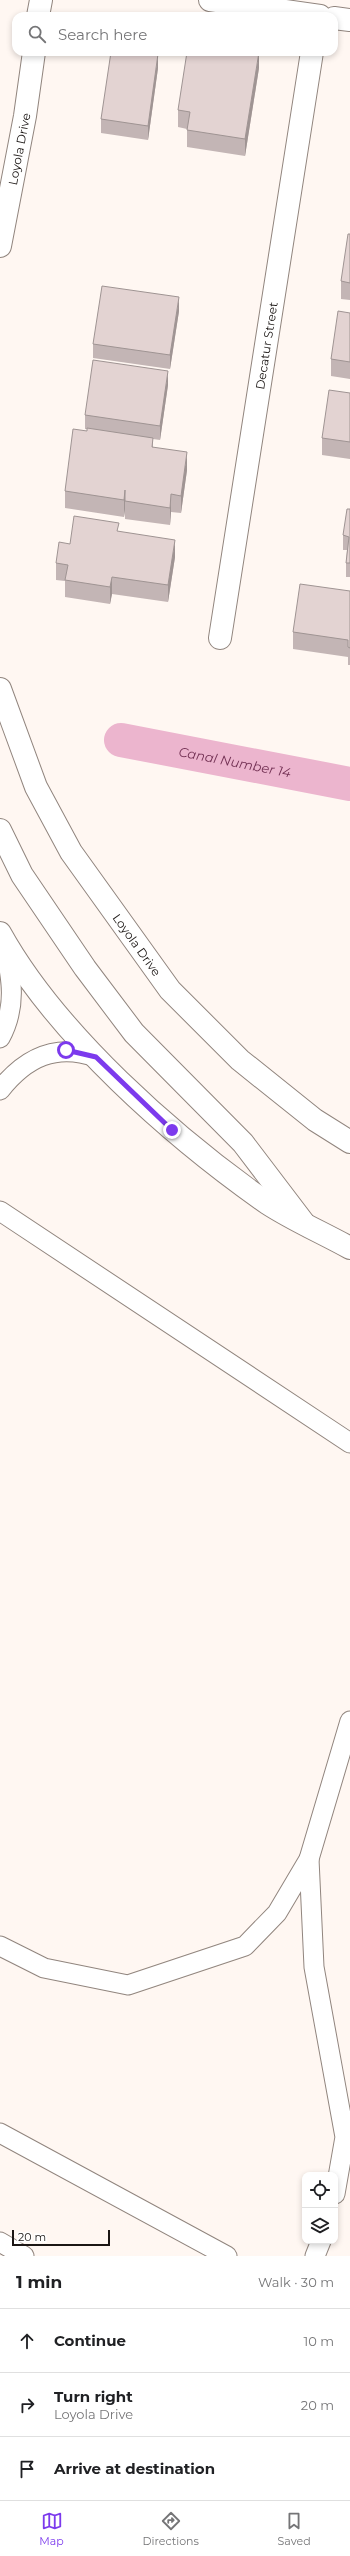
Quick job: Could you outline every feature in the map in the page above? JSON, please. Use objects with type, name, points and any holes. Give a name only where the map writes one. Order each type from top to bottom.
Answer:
[{"type":"main road","points":[[39,12],[41,0]]},
{"type":"main road","points":[[210,0],[292,12]]},
{"type":"main road","points":[[319,12],[320,0]]},
{"type":"main road","points":[[338,18],[350,20]]},
{"type":"main road","name":"Loyola Drive","points":[[0,246],[25,116],[33,56]]},
{"type":"main road","name":"Decatur Street","points":[[220,638],[311,56]]},
{"type":"main road","name":"Loyola Drive","points":[[0,688],[36,787],[72,852],[170,990],[240,1060],[315,1120],[350,1142]]},
{"type":"main road","points":[[0,830],[22,875],[85,968],[134,1033],[243,1143],[303,1222]]},
{"type":"main road","points":[[1,935],[49,1006],[96,1057],[172,1130],[268,1203],[350,1248]]},
{"type":"lane","points":[[0,1038],[7,1024],[12,1005],[12,976],[1,935]]},
{"type":"lane","points":[[0,1090],[17,1071],[51,1052],[66,1050],[96,1057]]},
{"type":"lane","points":[[0,1198],[5,1214],[350,1443]]},
{"type":"lane","points":[[0,1946],[44,1968],[128,1986],[245,1946],[277,1913],[309,1859],[350,1721]]},
{"type":"lane","points":[[309,1859],[314,1967],[345,2137],[338,2177]]},
{"type":"lane","points":[[0,2134],[227,2256]]},
{"type":"lane","points":[[0,2242],[24,2256]]},
{"type":"lane","points":[[315,2256],[320,2244]]},
{"type":"building","points":[[110,56],[158,56],[148,126],[101,119]]},
{"type":"building","points":[[186,56],[258,56],[245,139],[187,130],[190,112],[178,110]]},
{"type":"building","points":[[348,234],[350,234],[350,283],[341,281]]},
{"type":"building","points":[[102,286],[179,297],[170,355],[93,344]]},
{"type":"building","points":[[338,311],[350,313],[350,362],[331,359]]},
{"type":"building","points":[[93,360],[168,371],[160,426],[85,415]]},
{"type":"building","points":[[329,390],[350,393],[350,442],[322,438]]},
{"type":"building","points":[[87,428],[153,438],[152,447],[187,452],[181,496],[171,494],[170,508],[125,501],[125,490],[124,500],[65,491],[73,429],[87,431]]},
{"type":"building","points":[[347,509],[350,509],[350,563],[346,563],[349,537],[343,535]]},
{"type":"building","points":[[74,516],[119,523],[117,531],[175,540],[168,585],[112,577],[110,587],[65,580],[68,565],[56,563],[59,542],[70,544]]},
{"type":"building","points":[[300,584],[350,591],[350,648],[348,647],[348,640],[293,632]]},
{"type":"waterway","name":"Canal Number 14","points":[[121,740],[350,784]]},
{"type":"route","points":[[66,1050],[80,1051],[96,1057],[172,1130]]}]
